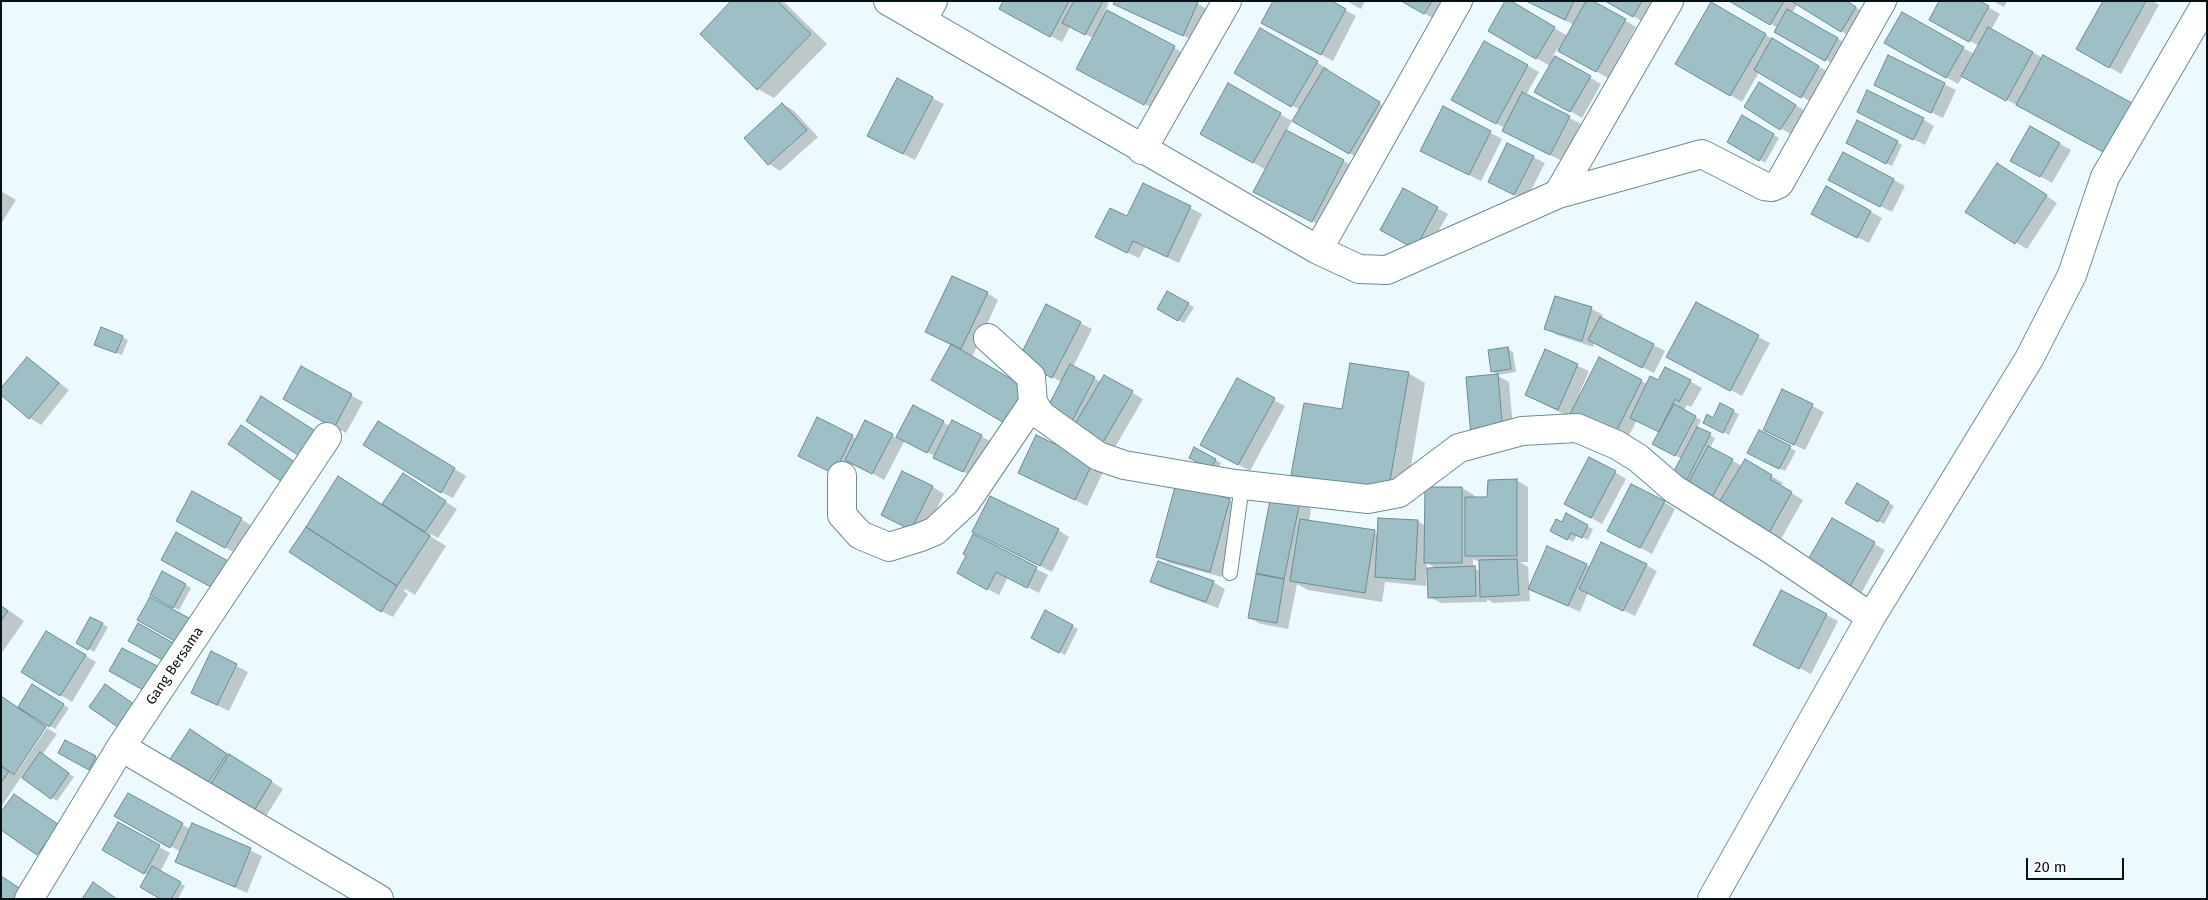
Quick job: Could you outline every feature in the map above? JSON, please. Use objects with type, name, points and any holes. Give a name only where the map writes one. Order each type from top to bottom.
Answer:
[{"type":"street","points":[[888,1],[928,11],[1142,150],[1318,250],[1359,269],[1387,270],[1558,194],[1702,154],[1764,186],[1772,187],[1779,184],[1882,1]]},
{"type":"street","points":[[1142,150],[1227,1]]},
{"type":"street","points":[[1318,250],[1458,1]]},
{"type":"street","points":[[1558,194],[1669,1]]},
{"type":"street","points":[[1712,899],[1871,617],[2028,359],[2072,275],[2105,177],[2207,2]]},
{"type":"street","points":[[988,338],[1031,378],[1033,403],[1042,416],[1098,456],[1124,465],[1242,485],[1368,499],[1399,493],[1459,448],[1522,431],[1577,428],[1617,445],[1638,458],[1674,489],[1770,549],[1871,617]]},
{"type":"street","points":[[842,476],[842,515],[860,535],[889,547],[921,537],[935,531],[966,502],[1033,403]]},
{"type":"street","name":"Gang Bersama","points":[[29,899],[121,747],[328,437]]},
{"type":"street","points":[[121,747],[379,899]]},
{"type":"lane","points":[[1230,573],[1242,485]]},
{"type":"building","points":[[731,1],[777,1],[811,34],[757,90],[700,34]]},
{"type":"building","points":[[1003,1],[1069,1],[1050,37],[999,9]]},
{"type":"building","points":[[1074,1],[1103,1],[1085,35],[1062,23]]},
{"type":"building","points":[[1115,1],[1198,2],[1183,36],[1113,4]]},
{"type":"building","points":[[1273,1],[1332,1],[1346,9],[1321,55],[1261,23]]},
{"type":"building","points":[[1401,1],[1432,1],[1424,14]]},
{"type":"building","points":[[1505,1],[1511,1],[1555,27],[1536,59],[1488,31]]},
{"type":"building","points":[[1526,1],[1574,1],[1565,20]]},
{"type":"building","points":[[1586,1],[1593,1],[1626,19],[1596,72],[1558,51]]},
{"type":"building","points":[[1605,1],[1642,1],[1633,17]]},
{"type":"building","points":[[1729,1],[1784,1],[1770,25]]},
{"type":"building","points":[[1791,1],[1847,1],[1856,7],[1841,32]]},
{"type":"building","points":[[1939,1],[1980,1],[1989,6],[1969,42],[1929,20]]},
{"type":"building","points":[[2103,1],[2146,1],[2109,68],[2076,49]]},
{"type":"building","points":[[1711,2],[1766,34],[1730,96],[1675,64]]},
{"type":"building","points":[[1787,9],[1838,38],[1825,61],[1774,32]]},
{"type":"building","points":[[1107,10],[1175,46],[1144,105],[1076,69]]},
{"type":"building","points":[[1902,12],[1964,47],[1946,78],[1884,43]]},
{"type":"building","points":[[1988,27],[2033,52],[2006,101],[1961,76]]},
{"type":"building","points":[[1260,28],[1318,61],[1291,107],[1234,73]]},
{"type":"building","points":[[1772,38],[1819,66],[1801,98],[1754,70]]},
{"type":"building","points":[[1484,41],[1528,65],[1496,124],[1451,100]]},
{"type":"building","points":[[1888,55],[1945,83],[1931,113],[1874,85]]},
{"type":"building","points":[[2043,55],[2132,103],[2105,153],[2016,105]]},
{"type":"building","points":[[1555,56],[1591,76],[1570,112],[1534,92]]},
{"type":"building","points":[[1324,68],[1380,102],[1349,154],[1292,121]]},
{"type":"building","points":[[897,78],[933,97],[903,154],[867,136]]},
{"type":"building","points":[[1759,82],[1796,105],[1780,130],[1744,107]]},
{"type":"building","points":[[1228,83],[1281,113],[1253,163],[1200,134]]},
{"type":"building","points":[[1867,90],[1924,118],[1913,140],[1857,112]]},
{"type":"building","points":[[1522,92],[1570,116],[1550,155],[1502,131]]},
{"type":"building","points":[[782,103],[807,130],[768,165],[744,138]]},
{"type":"building","points":[[1443,106],[1491,131],[1469,175],[1420,151]]},
{"type":"building","points":[[1742,115],[1774,134],[1759,161],[1727,142]]},
{"type":"building","points":[[1857,120],[1898,141],[1886,164],[1846,143]]},
{"type":"building","points":[[2030,126],[2060,143],[2040,177],[2010,161]]},
{"type":"building","points":[[1286,130],[1344,160],[1312,222],[1253,192]]},
{"type":"building","points":[[1507,143],[1534,156],[1514,195],[1488,182]]},
{"type":"building","points":[[1843,152],[1894,179],[1880,207],[1828,180]]},
{"type":"building","points":[[1997,163],[2047,195],[2015,244],[1965,212]]},
{"type":"building","points":[[1143,183],[1191,206],[1167,257],[1133,241],[1127,253],[1095,237],[1110,208],[1127,216]]},
{"type":"building","points":[[1826,186],[1871,211],[1857,238],[1811,214]]},
{"type":"building","points":[[1403,188],[1438,207],[1415,249],[1380,230]]},
{"type":"building","points":[[952,276],[988,292],[961,349],[925,332]]},
{"type":"building","points":[[1167,291],[1189,303],[1178,321],[1157,309]]},
{"type":"building","points":[[1555,296],[1592,307],[1582,341],[1544,329]]},
{"type":"building","points":[[1696,302],[1759,335],[1730,391],[1666,357]]},
{"type":"building","points":[[1046,304],[1081,322],[1052,378],[1018,360]]},
{"type":"building","points":[[1600,317],[1654,344],[1642,368],[1588,340]]},
{"type":"building","points":[[101,327],[123,336],[116,353],[94,345]]},
{"type":"building","points":[[951,344],[1032,391],[1011,427],[931,380]]},
{"type":"building","points":[[1508,347],[1511,369],[1491,372],[1488,350]]},
{"type":"building","points":[[1545,349],[1578,364],[1558,410],[1525,395]]},
{"type":"building","points":[[27,357],[59,383],[29,419],[1,395],[1,388]]},
{"type":"building","points":[[1599,357],[1642,380],[1612,440],[1568,418]]},
{"type":"building","points":[[1350,363],[1409,372],[1388,492],[1291,475],[1304,403],[1342,409]]},
{"type":"building","points":[[1070,364],[1095,377],[1070,425],[1045,412]]},
{"type":"building","points":[[301,366],[352,394],[334,428],[283,399]]},
{"type":"building","points":[[1665,367],[1691,380],[1679,402],[1675,399],[1659,432],[1630,418],[1650,376],[1658,380]]},
{"type":"building","points":[[1498,374],[1503,434],[1471,437],[1466,377]]},
{"type":"building","points":[[1104,375],[1133,391],[1098,451],[1069,434]]},
{"type":"building","points":[[1237,378],[1275,398],[1238,465],[1200,445]]},
{"type":"building","points":[[1782,389],[1813,404],[1794,445],[1763,430]]},
{"type":"building","points":[[261,396],[320,434],[304,459],[246,421]]},
{"type":"building","points":[[1720,403],[1734,410],[1723,433],[1703,423],[1707,414],[1713,418]]},
{"type":"building","points":[[1674,404],[1696,416],[1675,456],[1652,444]]},
{"type":"building","points":[[913,405],[944,421],[927,453],[896,437]]},
{"type":"building","points":[[817,417],[853,435],[834,474],[798,456]]},
{"type":"building","points":[[865,420],[893,434],[872,474],[845,460]]},
{"type":"building","points":[[952,420],[982,435],[963,472],[933,458]]},
{"type":"building","points":[[378,421],[455,468],[441,493],[363,445]]},
{"type":"building","points":[[241,425],[296,463],[282,482],[228,444]]},
{"type":"building","points":[[1697,427],[1711,433],[1686,482],[1672,475]]},
{"type":"building","points":[[1759,430],[1791,446],[1779,469],[1747,453]]},
{"type":"building","points":[[1036,435],[1093,462],[1075,500],[1018,473]]},
{"type":"building","points":[[1708,446],[1733,459],[1711,499],[1687,485]]},
{"type":"building","points":[[1194,447],[1216,459],[1211,469],[1189,458]]},
{"type":"building","points":[[1589,457],[1616,471],[1591,518],[1564,504]]},
{"type":"building","points":[[1745,459],[1772,475],[1770,479],[1792,492],[1769,533],[1715,509]]},
{"type":"building","points":[[902,471],[933,486],[911,530],[881,515]]},
{"type":"building","points":[[403,473],[446,501],[425,532],[382,504]]},
{"type":"building","points":[[338,476],[430,536],[397,586],[306,527]]},
{"type":"building","points":[[1517,479],[1517,556],[1465,556],[1465,497],[1487,497],[1488,480]]},
{"type":"building","points":[[1176,483],[1230,499],[1210,572],[1156,557]]},
{"type":"building","points":[[1857,483],[1889,502],[1878,522],[1845,503]]},
{"type":"building","points":[[1631,484],[1665,501],[1640,548],[1607,531]]},
{"type":"building","points":[[1425,487],[1462,487],[1462,563],[1424,563]]},
{"type":"building","points":[[192,491],[242,518],[225,548],[176,521]]},
{"type":"building","points":[[1271,495],[1300,501],[1284,579],[1256,573]]},
{"type":"building","points":[[990,496],[1059,529],[1040,566],[972,532]]},
{"type":"building","points":[[1566,513],[1588,525],[1582,538],[1571,533],[1567,540],[1550,531],[1556,519],[1562,522]]},
{"type":"building","points":[[1378,518],[1418,520],[1415,580],[1375,577]]},
{"type":"building","points":[[1832,518],[1875,542],[1846,593],[1803,568]]},
{"type":"building","points":[[1300,519],[1375,530],[1365,593],[1290,581]]},
{"type":"building","points":[[306,527],[397,586],[381,612],[289,552]]},
{"type":"building","points":[[176,532],[237,566],[222,593],[161,560]]},
{"type":"building","points":[[973,534],[1037,567],[1027,588],[996,572],[987,590],[957,573],[966,556],[963,554]]},
{"type":"building","points":[[1601,542],[1647,564],[1623,611],[1579,589]]},
{"type":"building","points":[[1547,546],[1587,564],[1568,606],[1528,589]]},
{"type":"building","points":[[1517,559],[1519,595],[1480,597],[1479,560]]},
{"type":"building","points":[[1158,561],[1214,581],[1206,602],[1150,582]]},
{"type":"building","points":[[1475,566],[1476,596],[1428,598],[1427,568]]},
{"type":"building","points":[[162,571],[186,584],[173,608],[150,595]]},
{"type":"building","points":[[1256,574],[1284,579],[1277,623],[1248,618]]},
{"type":"building","points":[[1781,590],[1827,614],[1799,669],[1753,645]]},
{"type":"building","points":[[150,597],[200,624],[187,648],[137,620]]},
{"type":"building","points":[[1,606],[8,611],[1,621]]},
{"type":"building","points":[[1045,610],[1073,625],[1059,653],[1031,638]]},
{"type":"building","points":[[90,617],[103,623],[88,650],[76,643]]},
{"type":"building","points":[[138,623],[182,648],[172,665],[128,641]]},
{"type":"building","points":[[46,631],[86,655],[60,696],[21,672]]},
{"type":"building","points":[[122,648],[165,670],[152,695],[109,671]]},
{"type":"building","points":[[211,651],[237,664],[217,705],[191,693]]},
{"type":"building","points":[[32,684],[64,704],[49,727],[18,707]]},
{"type":"building","points":[[105,684],[138,707],[122,730],[89,707]]},
{"type":"building","points":[[1,696],[46,727],[14,775],[1,766]]},
{"type":"building","points":[[190,729],[227,754],[201,793],[164,768]]},
{"type":"building","points":[[65,740],[96,756],[89,770],[58,753]]},
{"type":"building","points":[[40,752],[69,773],[51,799],[22,778]]},
{"type":"building","points":[[229,754],[272,781],[249,819],[206,792]]},
{"type":"building","points":[[1,766],[9,771],[1,783]]},
{"type":"building","points":[[128,793],[183,823],[170,848],[114,816]]},
{"type":"building","points":[[14,794],[59,825],[37,855],[1,830],[1,812]]},
{"type":"building","points":[[118,822],[160,845],[144,874],[102,850]]},
{"type":"building","points":[[192,823],[251,848],[235,887],[175,862]]},
{"type":"building","points":[[152,866],[181,882],[171,899],[160,899],[140,887]]},
{"type":"building","points":[[1,876],[30,895],[28,899],[1,899]]},
{"type":"building","points":[[93,882],[117,899],[82,899]]}]
